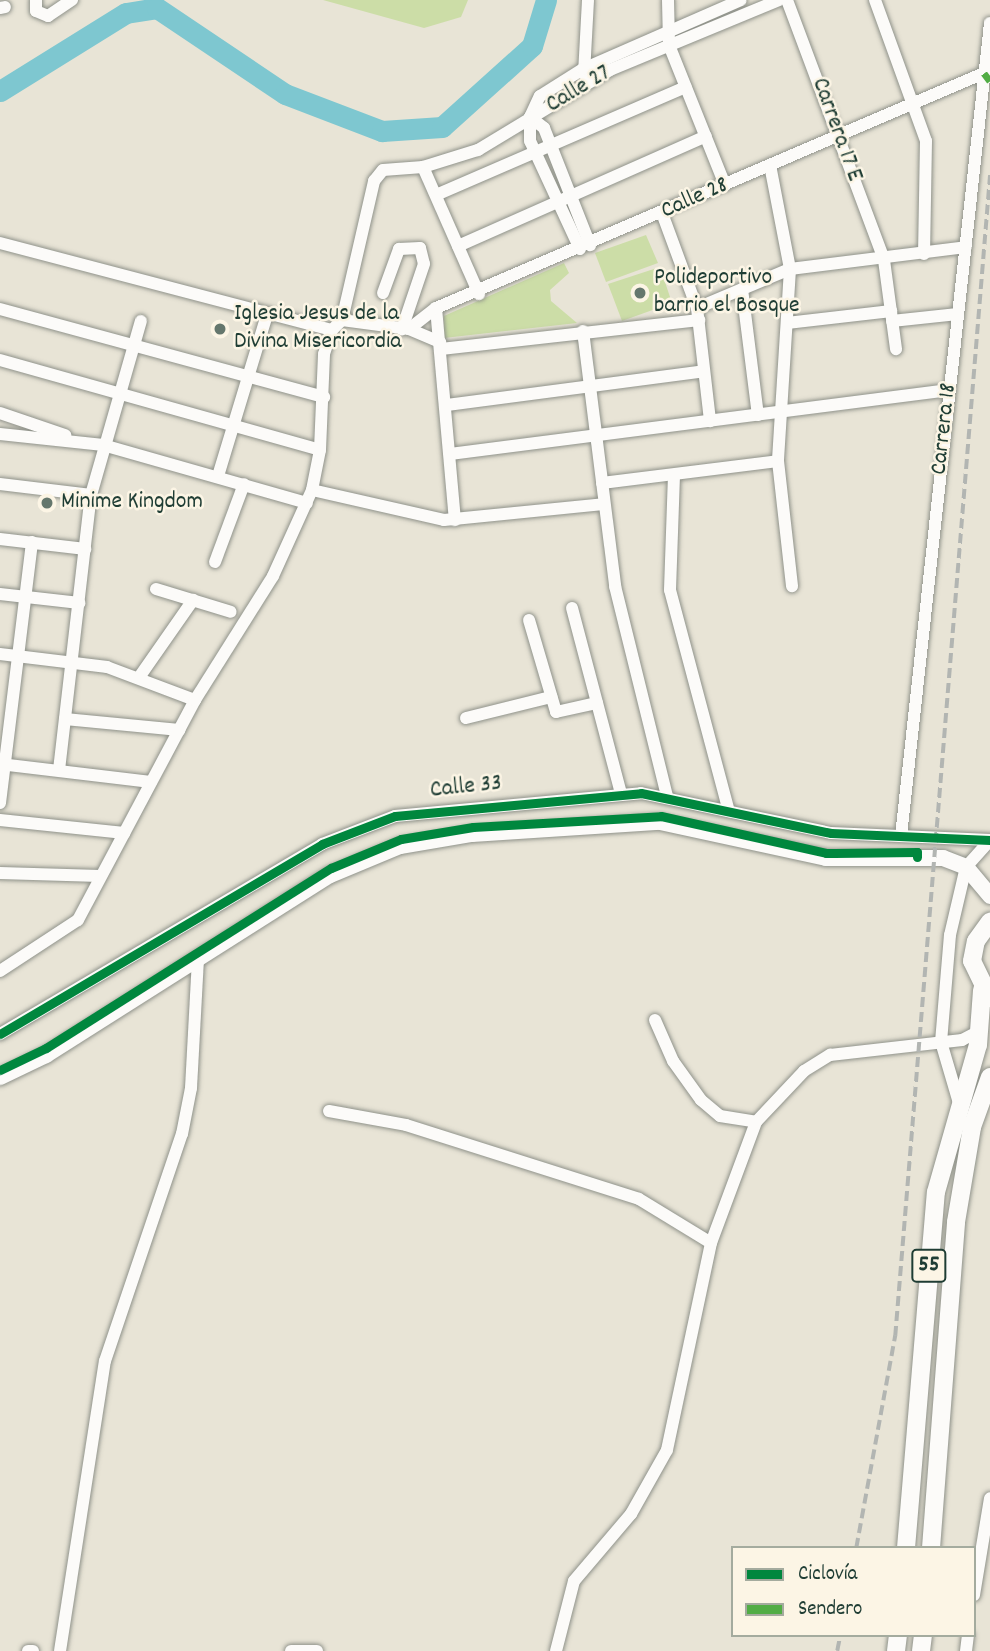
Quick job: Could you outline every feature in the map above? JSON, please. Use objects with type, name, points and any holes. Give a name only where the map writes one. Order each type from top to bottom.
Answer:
[{"type":"highway","name":"55","points":[[906,1546],[933,1217],[959,1103],[981,1031],[986,994],[973,951],[990,922]]},
{"type":"highway","name":"55","points":[[931,1546],[958,1210],[972,1127],[990,1077]]},
{"type":"main road","points":[[0,1077],[198,960],[365,856],[472,834],[660,822],[826,858],[934,856],[965,867],[990,896]]},
{"type":"street","points":[[36,0],[36,10],[48,16],[72,0]]},
{"type":"street","points":[[585,85],[583,68],[588,0]]},
{"type":"street","points":[[668,0],[669,45],[726,185]]},
{"type":"street","name":"Calle 27","points":[[530,117],[540,96],[583,68],[741,0]]},
{"type":"street","name":"Calle 27","points":[[530,117],[585,85],[669,45],[779,0]]},
{"type":"street","name":"Carrera 17 E","points":[[787,0],[884,260],[896,349]]},
{"type":"street","points":[[875,0],[914,102],[928,152],[924,254]]},
{"type":"street","name":"Carrera 18","points":[[901,836],[990,23]]},
{"type":"street","name":"Calle 28","points":[[406,329],[436,308],[479,294],[839,134],[984,73]]},
{"type":"street","points":[[436,195],[686,87]]},
{"type":"street","points":[[530,117],[544,128],[571,196],[585,247]]},
{"type":"street","points":[[530,117],[536,153],[558,201],[585,247]]},
{"type":"street","points":[[0,971],[78,920],[195,700],[273,576],[312,490],[320,450],[324,354],[332,330],[342,320],[374,181],[383,170],[423,167],[478,150],[530,117]]},
{"type":"street","points":[[458,246],[706,136]]},
{"type":"street","points":[[770,165],[790,269],[785,412],[778,461],[792,586]]},
{"type":"street","points":[[423,167],[479,294]]},
{"type":"street","points":[[662,213],[698,314],[710,421]]},
{"type":"street","points":[[0,243],[332,330]]},
{"type":"street","points":[[342,320],[406,329],[440,345],[583,331],[698,314],[742,289],[790,269],[884,260],[966,247]]},
{"type":"street","points":[[383,293],[399,249],[420,248],[424,264],[406,329]]},
{"type":"street","points":[[742,289],[758,415]]},
{"type":"street","points":[[436,308],[447,405],[455,520]]},
{"type":"street","points":[[0,309],[324,397]]},
{"type":"street","points":[[787,323],[958,314]]},
{"type":"street","points":[[218,476],[267,315]]},
{"type":"street","points":[[59,769],[91,495],[103,445],[141,321]]},
{"type":"street","points":[[583,331],[615,586],[667,796]]},
{"type":"street","points":[[0,360],[320,450]]},
{"type":"street","points":[[447,405],[704,371]]},
{"type":"street","points":[[450,454],[949,390]]},
{"type":"street","points":[[0,413],[86,442]]},
{"type":"street","points":[[0,434],[103,445],[307,503]]},
{"type":"street","points":[[601,483],[778,461]]},
{"type":"street","points":[[674,475],[670,590],[729,811]]},
{"type":"street","points":[[0,484],[91,495]]},
{"type":"street","points":[[215,562],[244,484]]},
{"type":"street","points":[[312,490],[424,518],[455,520],[603,504]]},
{"type":"street","points":[[0,539],[85,549]]},
{"type":"street","points":[[0,803],[2,764],[32,542]]},
{"type":"street","points":[[156,589],[231,611]]},
{"type":"street","points":[[0,594],[79,603]]},
{"type":"street","points":[[140,676],[193,600]]},
{"type":"street","points":[[572,608],[621,793]]},
{"type":"street","points":[[528,620],[556,712],[597,703]]},
{"type":"street","points":[[0,654],[72,661],[140,676],[195,700]]},
{"type":"street","points":[[466,718],[551,697]]},
{"type":"street","points":[[65,719],[179,730]]},
{"type":"street","points":[[2,764],[151,782]]},
{"type":"street","name":"Calle 33","points":[[0,1034],[354,829],[470,806],[621,793],[667,796],[831,833],[990,840]]},
{"type":"street","points":[[0,820],[124,833]]},
{"type":"street","points":[[959,1103],[941,1042],[952,925],[965,867],[990,840]]},
{"type":"street","points":[[0,873],[100,876]]},
{"type":"street","points":[[60,1651],[105,1361],[182,1134],[197,1031],[198,960]]},
{"type":"street","points":[[655,1020],[673,1061],[701,1100],[720,1116],[756,1122]]},
{"type":"street","points":[[556,1651],[574,1581],[660,1469],[711,1243],[756,1122],[804,1071],[830,1055],[941,1042],[981,1031]]},
{"type":"street","points":[[329,1111],[406,1125],[639,1199],[711,1243]]},
{"type":"street","points":[[976,1590],[985,1567],[990,1499]]},
{"type":"street","points":[[291,1651],[317,1651]]},
{"type":"green space","points":[[323,0],[468,0],[461,17],[424,28]]},
{"type":"green space","points":[[646,235],[658,263],[606,282],[595,253]]},
{"type":"green space","points":[[564,263],[569,273],[550,290],[551,301],[577,323],[444,338],[444,316]]},
{"type":"green space","name":"Polideportivo barrio el Bosque","points":[[660,267],[672,303],[622,321],[608,284]]},
{"type":"waterway","points":[[0,91],[126,13],[157,8],[285,94],[382,131],[442,127],[532,46],[546,0]]},
{"type":"railway","points":[[856,1546],[895,1336],[990,173]]},
{"type":"railway","points":[[837,1651],[840,1637]]},
{"type":"marked path","points":[[984,73],[990,81]]},
{"type":"cycle path","points":[[0,1034],[322,844],[395,816],[641,793],[831,833],[990,840]]},
{"type":"cycle path","points":[[0,1070],[46,1048],[331,868],[401,839],[473,827],[661,816],[826,853],[917,852],[917,857]]},
{"type":"place","name":"Polideportivo barrio el Bosque","points":[[640,293]]},
{"type":"place","name":"Iglesia Jesus de la Divina Misericordia","points":[[220,329]]},
{"type":"place","name":"Minime Kingdom","points":[[47,503]]}]
